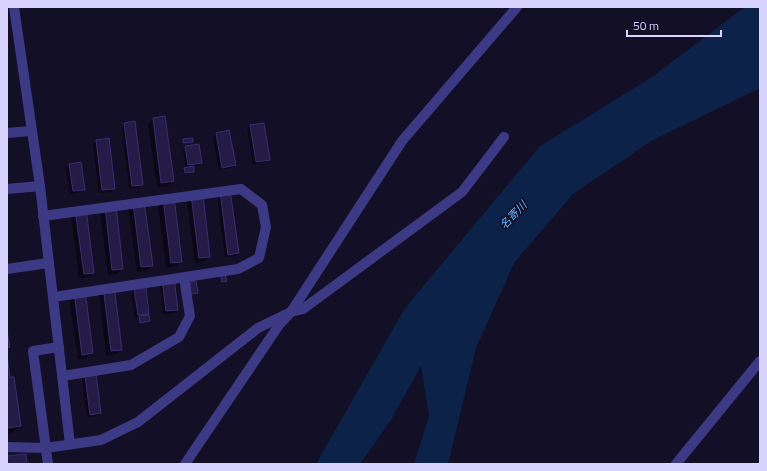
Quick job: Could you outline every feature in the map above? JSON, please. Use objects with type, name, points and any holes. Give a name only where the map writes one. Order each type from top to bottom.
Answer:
[{"type":"street","points":[[14,7],[12,28],[40,186],[70,444]]},
{"type":"street","points":[[185,464],[279,325],[291,312],[402,141],[517,7]]},
{"type":"street","points":[[7,133],[31,131]]},
{"type":"street","points":[[7,447],[46,448],[101,440],[138,422],[258,328],[291,312],[303,309],[462,192],[504,137]]},
{"type":"street","points":[[7,189],[40,186]]},
{"type":"street","points":[[43,216],[241,189],[262,205],[266,227],[259,258],[238,269],[54,297]]},
{"type":"street","points":[[7,269],[48,263]]},
{"type":"street","points":[[63,376],[131,365],[179,337],[190,316],[184,278]]},
{"type":"street","points":[[48,464],[33,351],[58,347]]},
{"type":"street","points":[[676,464],[760,361]]},
{"type":"water","name":"名寄川","points":[[745,7],[760,7],[760,88],[651,141],[573,194],[514,263],[476,348],[448,464],[414,464],[429,416],[421,366],[391,420],[360,464],[316,464],[405,308],[540,146],[652,77]]},
{"type":"building","points":[[165,116],[174,181],[161,183],[153,118]]},
{"type":"building","points":[[135,121],[143,185],[132,186],[124,123]]},
{"type":"building","points":[[264,123],[270,160],[256,162],[250,125]]},
{"type":"building","points":[[229,130],[236,165],[222,168],[216,133]]},
{"type":"building","points":[[109,138],[115,189],[102,190],[96,140]]},
{"type":"building","points":[[193,138],[193,142],[183,143],[183,139]]},
{"type":"building","points":[[199,144],[202,163],[188,165],[185,146]]},
{"type":"building","points":[[81,162],[85,190],[73,191],[69,164]]},
{"type":"building","points":[[194,166],[194,172],[185,173],[184,168]]},
{"type":"building","points":[[230,190],[239,253],[228,255],[220,191]]},
{"type":"building","points":[[203,194],[210,257],[199,258],[191,195]]},
{"type":"building","points":[[174,197],[182,262],[171,263],[163,198]]},
{"type":"building","points":[[144,201],[153,266],[141,267],[133,202]]},
{"type":"building","points":[[116,205],[123,269],[112,270],[105,206]]},
{"type":"building","points":[[86,208],[94,273],[84,274],[75,209]]},
{"type":"building","points":[[224,272],[227,281],[222,282],[220,273]]},
{"type":"building","points":[[174,278],[178,310],[166,311],[162,279]]},
{"type":"building","points":[[145,281],[149,314],[138,315],[133,283]]},
{"type":"building","points":[[196,281],[198,293],[191,294],[190,282]]},
{"type":"building","points":[[114,285],[122,350],[111,351],[103,286]]},
{"type":"building","points":[[85,290],[93,353],[82,355],[74,291]]},
{"type":"building","points":[[149,315],[150,321],[140,323],[139,316]]},
{"type":"building","points":[[7,331],[10,347],[7,348]]},
{"type":"building","points":[[7,355],[10,377],[14,377],[21,426],[7,428]]},
{"type":"building","points":[[96,374],[101,413],[90,415],[85,376]]},
{"type":"building","points":[[26,454],[27,464],[7,464],[7,456]]}]
